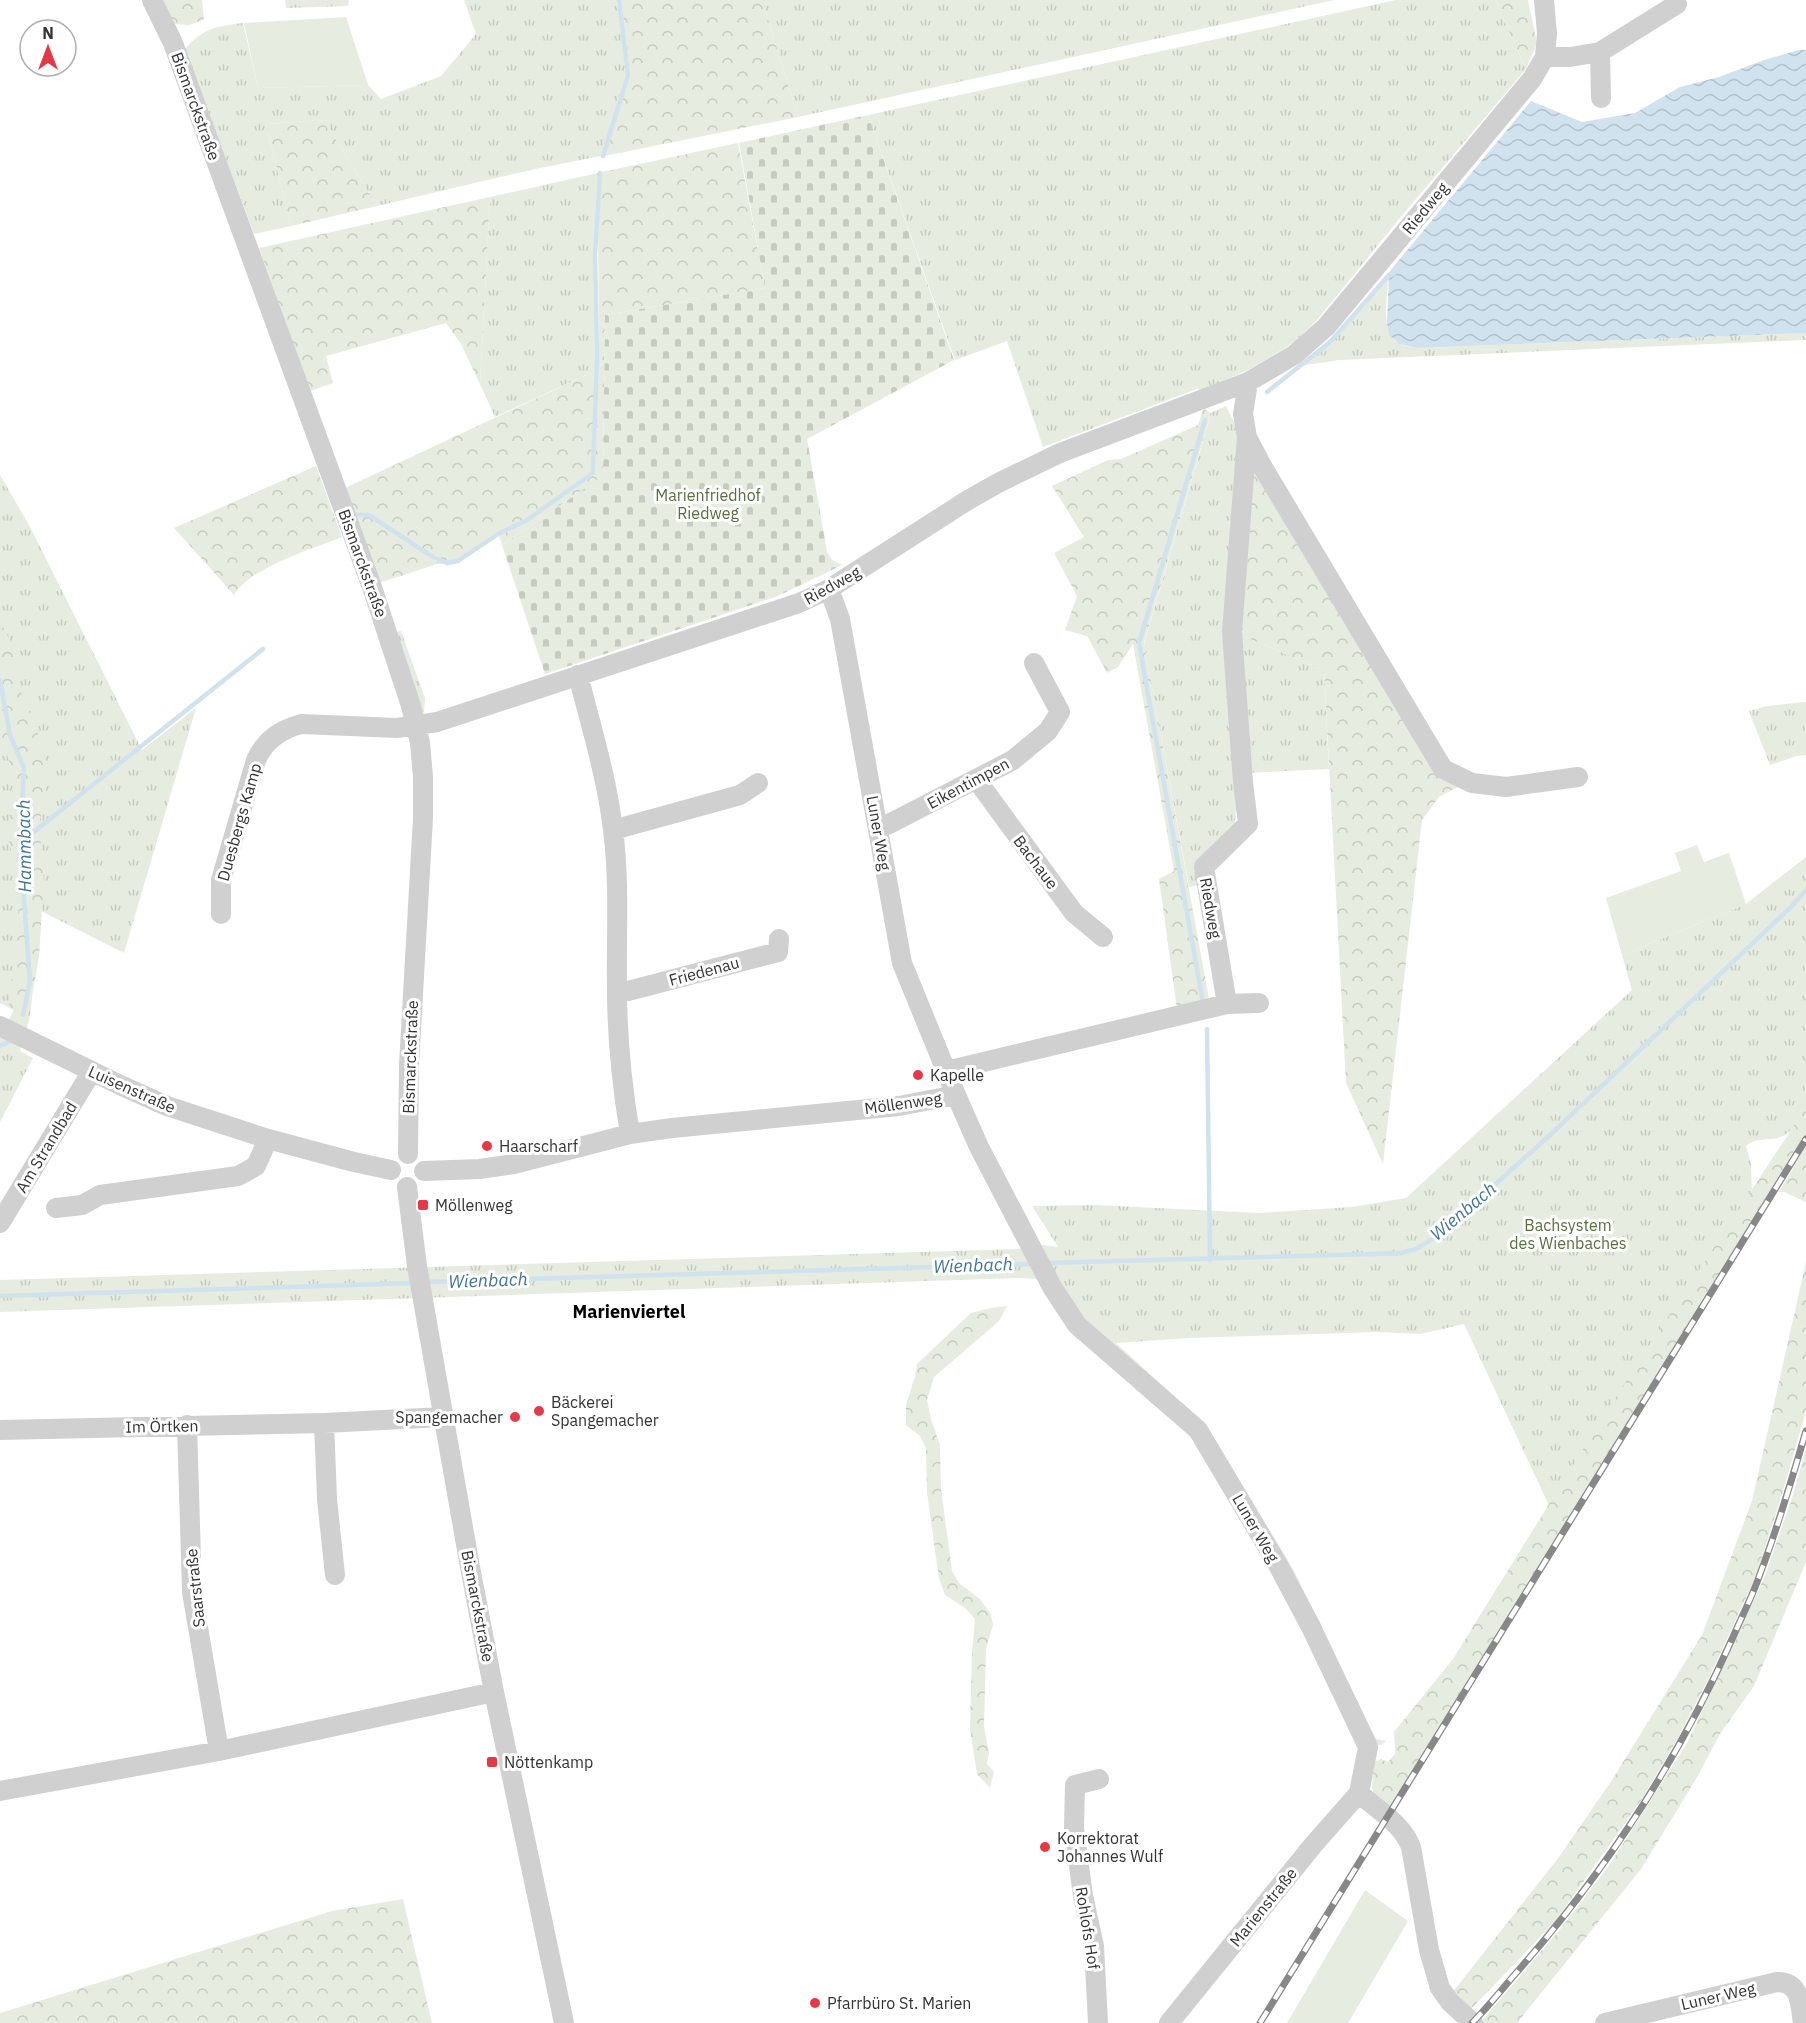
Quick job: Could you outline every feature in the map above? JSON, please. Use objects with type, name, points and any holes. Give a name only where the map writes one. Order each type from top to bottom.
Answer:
[{"type":"street","name":"Bismarckstraße","points":[[152,0],[173,43],[360,554],[392,646],[420,743],[423,818],[409,1065],[408,1154]]},
{"type":"street","name":"Riedweg","points":[[416,726],[437,722],[799,603],[829,589],[1000,482],[1059,453],[1248,382],[1294,355],[1326,327],[1532,79],[1545,57],[1547,33],[1544,0]]},
{"type":"street","points":[[1545,57],[1570,57],[1600,52],[1677,4]]},
{"type":"street","points":[[1600,52],[1600,98]]},
{"type":"street","name":"Riedweg","points":[[1227,1004],[1204,867],[1248,824],[1232,632],[1246,436],[1243,414],[1248,382]]},
{"type":"street","name":"Riedweg","points":[[1226,391],[1243,414]]},
{"type":"street","name":"Riedweg","points":[[1246,436],[1443,769],[1472,783],[1506,787],[1578,777]]},
{"type":"street","name":"Luner Weg","points":[[829,589],[840,620],[902,963],[956,1095],[979,1147],[1047,1278],[1067,1311],[1077,1325],[1198,1430],[1277,1563],[1311,1627],[1368,1748],[1359,1794]]},
{"type":"street","name":"Eikentimpen","points":[[878,828],[1013,760],[1048,731],[1060,712],[1034,663]]},
{"type":"street","points":[[578,675],[605,784],[613,830],[618,904],[619,1053],[630,1134]]},
{"type":"street","name":"Duesbergs Kamp","points":[[221,914],[221,880],[256,760],[266,743],[288,727],[301,724],[398,728],[416,726]]},
{"type":"street","name":"Bachaue","points":[[976,779],[1074,913],[1103,937]]},
{"type":"street","points":[[613,830],[740,795],[758,783]]},
{"type":"street","name":"Friedenau","points":[[617,990],[628,991],[778,952],[779,939]]},
{"type":"street","points":[[946,1071],[1227,1004],[1259,1003]]},
{"type":"street","name":"Luisenstraße","points":[[0,1026],[167,1106],[268,1139],[391,1170]]},
{"type":"street","name":"Am Strandbad","points":[[0,1223],[92,1071]]},
{"type":"street","name":"Möllenweg","points":[[424,1171],[480,1169],[514,1164],[630,1134],[672,1128],[900,1106],[956,1095]]},
{"type":"street","points":[[56,1208],[82,1205],[100,1195],[238,1176],[256,1166],[268,1139]]},
{"type":"street","points":[[408,1154],[419,1159],[424,1171],[418,1182],[407,1187],[395,1182],[391,1170],[396,1159],[408,1154]]},
{"type":"street","name":"Bismarckstraße","points":[[407,1187],[422,1299],[494,1692],[564,2023]]},
{"type":"street","name":"Im Örtken","points":[[0,1430],[324,1423],[443,1417]]},
{"type":"street","points":[[324,1423],[327,1499],[335,1575]]},
{"type":"street","name":"Saarstraße","points":[[187,1425],[192,1592],[219,1750]]},
{"type":"street","points":[[0,1791],[219,1750],[494,1692]]},
{"type":"street","name":"Rohlofs Hof","points":[[1098,2023],[1094,1947],[1083,1896],[1074,1828],[1075,1785],[1099,1779]]},
{"type":"street","points":[[1359,1794],[1395,1823],[1408,1839],[1429,1950],[1440,1988],[1450,2002],[1473,2023]]},
{"type":"street","name":"Marienstraße","points":[[1169,2023],[1314,1844],[1359,1794]]},
{"type":"street","name":"Luner Weg","points":[[1605,2023],[1777,1982],[1788,1983],[1793,1987],[1799,2000],[1803,2023]]},
{"type":"green space","points":[[160,0],[202,0],[204,20],[189,25],[174,24]]},
{"type":"green space","points":[[285,0],[349,0],[348,6],[286,8]]},
{"type":"green space","points":[[464,0],[617,0],[626,74],[601,156],[377,206],[324,120],[266,124],[291,226],[254,234],[185,49],[198,36],[211,29],[243,23],[258,88],[368,85],[381,99],[441,76],[476,34]]},
{"type":"green space","points":[[621,0],[762,0],[798,117],[604,156],[630,74]]},
{"type":"green space","points":[[762,0],[1334,0],[798,117]]},
{"type":"green space","points":[[1396,0],[1495,0],[1526,69],[1318,319],[1287,347],[1246,371],[1202,390],[1197,389],[1043,447],[1007,341],[955,360],[868,115]]},
{"type":"green space","points":[[1495,0],[1528,0],[1537,43],[1526,69]]},
{"type":"green space","points":[[346,17],[368,85],[258,88],[244,23]]},
{"type":"green space","name":"Marienfriedhof Riedweg","points":[[868,115],[954,360],[807,439],[827,551],[832,560],[842,565],[778,596],[545,674],[502,545],[603,476],[605,315],[765,288],[739,143]]},
{"type":"green space","points":[[324,120],[377,206],[291,226],[266,124]]},
{"type":"green space","points":[[738,143],[765,288],[605,315],[603,476],[502,545],[499,536],[528,521],[595,474],[599,358],[598,220],[602,172]]},
{"type":"green space","points":[[598,173],[593,252],[595,371],[495,417],[480,384],[490,197]]},
{"type":"green space","points":[[490,197],[480,384],[461,344],[446,323],[326,356],[333,383],[310,391],[259,248]]},
{"type":"green space","points":[[1389,272],[1386,311],[1388,330],[1398,343],[1415,348],[1806,333],[1806,340],[1339,360],[1300,366],[1334,335]]},
{"type":"green space","points":[[595,371],[591,472],[526,519],[497,533],[458,559],[447,561],[370,514],[354,514],[345,488]]},
{"type":"green space","points":[[1226,406],[1242,438],[1238,783],[1233,847],[1201,885],[1189,887],[1144,644],[1210,413]]},
{"type":"green space","points":[[1205,409],[1210,413],[1208,423],[1144,643],[1209,999],[1177,1009],[1159,879],[1174,871],[1133,644],[1118,667],[1107,673],[1087,636],[1065,630],[1077,596],[1054,553],[1084,537],[1052,486],[1108,460],[1121,459],[1198,425]]},
{"type":"green space","points":[[1250,452],[1440,773],[1465,783],[1439,797],[1422,820],[1383,1164],[1346,1083],[1324,670],[1236,633]]},
{"type":"green space","points":[[316,466],[342,537],[299,553],[268,568],[242,585],[234,595],[174,528]]},
{"type":"green space","points":[[0,475],[29,525],[142,750],[196,708],[124,953],[41,909],[30,1017],[20,1051],[33,1058],[0,1122],[0,1037],[14,1010],[0,1003]]},
{"type":"green space","points":[[355,516],[368,516],[436,561],[448,564],[437,564],[379,583]]},
{"type":"green space","points":[[0,625],[12,644],[16,679],[44,749],[47,783],[39,825],[44,880],[39,957],[28,1017],[9,1008],[20,893],[8,836],[14,775],[0,735]]},
{"type":"green space","points":[[401,631],[425,698],[424,713],[420,711],[392,633]]},
{"type":"green space","points":[[1236,633],[1324,670],[1329,769],[1246,773]]},
{"type":"green space","points":[[1806,702],[1806,755],[1770,765],[1749,711],[1767,706]]},
{"type":"green space","points":[[1697,845],[1704,862],[1729,853],[1746,904],[1622,955],[1606,898],[1681,871],[1675,853]]},
{"type":"green space","name":"Bachsystem des Wienbaches","points":[[1806,857],[1806,1111],[1786,1134],[1778,1138],[1755,1141],[1746,1146],[1751,1164],[1752,1197],[1554,1516],[1464,1324],[1421,1334],[1377,1332],[1190,1338],[1116,1343],[1206,1425],[1293,1569],[1376,1739],[1386,1741],[1381,1745],[1377,1745],[1207,1430],[1075,1314],[1053,1280],[1020,1278],[0,1312],[0,1280],[1020,1249],[1027,1243],[1058,1247],[1032,1206],[1095,1205],[1259,1213],[1352,1207],[1406,1198],[1632,990],[1622,955],[1746,904]]},
{"type":"green space","points":[[1806,1107],[1806,1134],[1391,1805],[1385,1808],[1375,1802],[1372,1789],[1374,1762],[1381,1759],[1388,1762],[1395,1754],[1394,1732],[1453,1659],[1608,1409]]},
{"type":"green space","points":[[1806,1146],[1806,1202],[1779,1192]]},
{"type":"green space","points":[[1806,1262],[1806,1411],[1756,1576],[1709,1678],[1677,1740],[1642,1799],[1554,1923],[1470,2010],[1452,1993],[1559,1857],[1610,1783],[1702,1635],[1752,1501]]},
{"type":"green space","points":[[1007,1306],[999,1321],[934,1377],[927,1400],[940,1445],[941,1489],[952,1571],[959,1583],[981,1600],[991,1615],[993,1625],[986,1649],[984,1726],[989,1753],[987,1764],[994,1772],[990,1788],[977,1774],[970,1729],[975,1619],[966,1609],[945,1595],[939,1578],[927,1493],[926,1448],[920,1436],[906,1425],[906,1405],[917,1364],[971,1313]]},
{"type":"green space","points":[[1806,1448],[1806,1562],[1754,1686],[1720,1734],[1696,1779],[1641,1869],[1517,2023],[1480,2023],[1561,1928],[1608,1867],[1687,1743],[1764,1578],[1793,1495]]},
{"type":"green space","points":[[1365,1890],[1408,1921],[1348,2023],[1287,2023]]},
{"type":"green space","points":[[403,1899],[432,2023],[0,2023],[0,2013],[332,1911]]},
{"type":"water","points":[[1799,50],[1806,50],[1806,333],[1417,348],[1399,344],[1389,335],[1387,323],[1389,272],[1531,101],[1582,122],[1635,113],[1680,87],[1719,77]]},
{"type":"waterway","points":[[603,156],[628,75],[619,0]]},
{"type":"waterway","points":[[355,515],[369,515],[433,557],[447,563],[458,561],[498,534],[527,520],[593,473],[597,358],[595,254],[600,173]]},
{"type":"waterway","points":[[1267,392],[1330,342],[1389,275],[1394,274]]},
{"type":"waterway","points":[[1203,1003],[1139,643],[1205,420]]},
{"type":"waterway","points":[[20,843],[263,649]]},
{"type":"waterway","name":"Hammbach","points":[[0,680],[10,735],[24,768],[20,843],[30,981],[23,1015]]},
{"type":"waterway","name":"Wienbach","points":[[1045,1263],[1401,1253],[1416,1249],[1439,1235],[1550,1135],[1791,907],[1806,890]]},
{"type":"waterway","points":[[1207,1029],[1210,1260]]},
{"type":"waterway","name":"Hammbach","points":[[0,1046],[10,1041]]},
{"type":"waterway","name":"Wienbach","points":[[424,1282],[1033,1264]]},
{"type":"waterway","name":"Wienbach","points":[[0,1296],[415,1283]]},
{"type":"railway","points":[[1260,2023],[1806,1139]]},
{"type":"railway","points":[[1472,2023],[1581,1894],[1638,1813],[1689,1727],[1712,1683],[1754,1590],[1779,1521],[1806,1431]]},
{"type":"place","name":"Kapelle","points":[[918,1075]]},
{"type":"place","name":"Haarscharf","points":[[487,1146]]},
{"type":"place","name":"Möllenweg","points":[[423,1205]]},
{"type":"place","name":"Bäckerei Spangemacher","points":[[539,1411]]},
{"type":"place","name":"Spangemacher","points":[[515,1417]]},
{"type":"place","name":"Nöttenkamp","points":[[492,1762]]},
{"type":"place","name":"Korrektorat Johannes Wulf","points":[[1045,1847]]},
{"type":"place","name":"Pfarrbüro St. Marien","points":[[815,2003]]},
{"type":"district","name":"Marienviertel","points":[[629,1311]]}]
